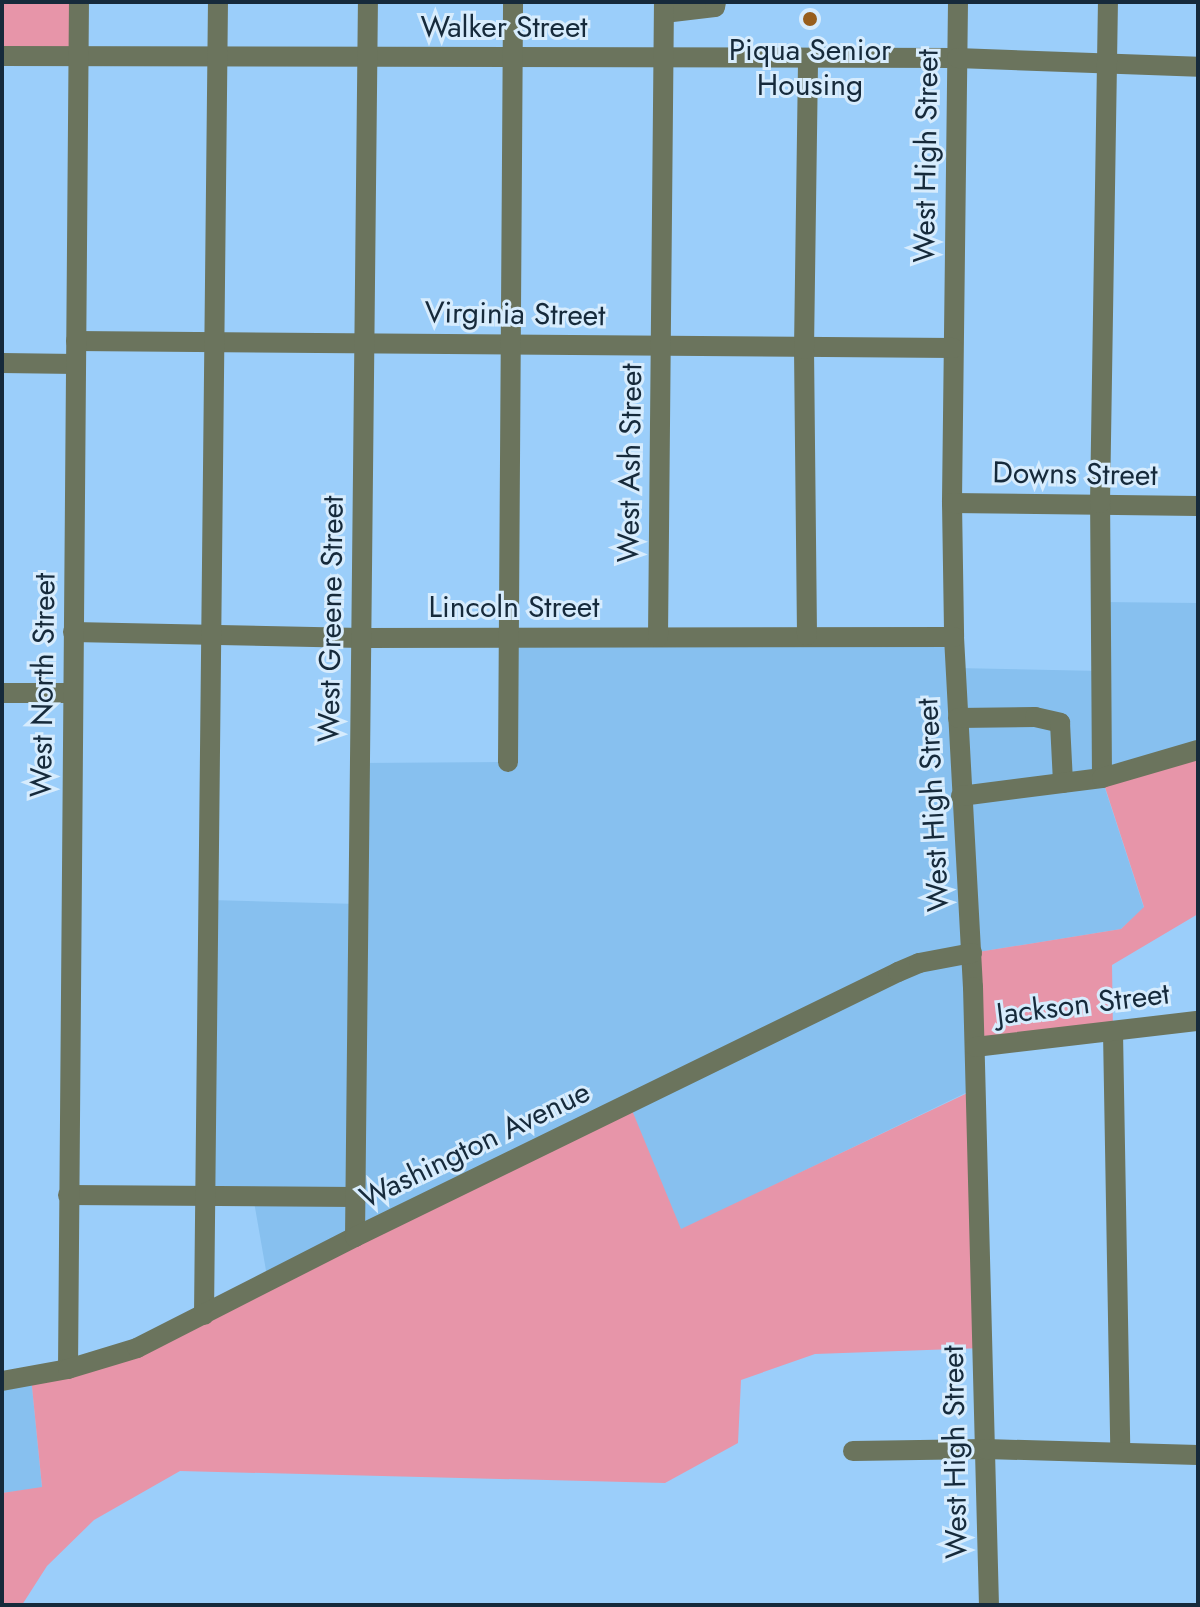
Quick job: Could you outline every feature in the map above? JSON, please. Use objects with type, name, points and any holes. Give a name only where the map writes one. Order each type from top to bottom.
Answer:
[{"type":"street","name":"West North Street","points":[[68,1369],[79,2]]},
{"type":"street","points":[[204,1315],[218,2]]},
{"type":"street","name":"West Greene Street","points":[[355,1237],[368,2]]},
{"type":"street","points":[[508,762],[512,637],[513,2]]},
{"type":"street","points":[[664,7],[715,7],[716,2]]},
{"type":"street","name":"West High Street","points":[[958,2],[952,503],[954,637],[972,953],[989,1605]]},
{"type":"street","points":[[1102,778],[1100,503],[1108,2]]},
{"type":"street","name":"West Ash Street","points":[[658,637],[664,7]]},
{"type":"street","name":"Walker Street","points":[[2,56],[957,58],[1198,67]]},
{"type":"street","points":[[807,635],[804,349],[808,59]]},
{"type":"street","name":"Virginia Street","points":[[76,341],[953,348]]},
{"type":"street","points":[[2,363],[76,364]]},
{"type":"street","name":"Downs Street","points":[[952,503],[1198,506]]},
{"type":"street","name":"Lincoln Street","points":[[73,632],[361,638],[954,637]]},
{"type":"street","points":[[2,693],[73,693]]},
{"type":"street","points":[[958,718],[1035,717],[1060,723],[1063,783]]},
{"type":"street","points":[[961,796],[1102,778],[1198,750]]},
{"type":"street","name":"Washington Avenue","points":[[2,1381],[68,1369],[137,1348],[355,1237],[898,972],[919,963],[972,953]]},
{"type":"street","name":"Jackson Street","points":[[975,1047],[1198,1021]]},
{"type":"street","points":[[1113,1032],[1120,1451]]},
{"type":"street","points":[[68,1195],[355,1197]]},
{"type":"street","points":[[853,1451],[985,1449],[1198,1455]]},
{"type":"shaded area","points":[[2,2],[79,2],[78,56],[2,56]]},
{"type":"shaded area","points":[[1101,602],[1198,603],[1198,750],[1102,779],[1144,908],[1121,929],[972,953],[976,1088],[681,1230],[663,1191],[268,1282],[253,1196],[206,1195],[210,900],[358,904],[360,763],[508,762],[512,637],[954,637],[956,668],[1101,671]]},
{"type":"shaded area","points":[[1198,750],[1198,914],[1112,965],[1113,1032],[975,1047],[972,953],[1121,929],[1144,907],[1102,778]]},
{"type":"shaded area","points":[[976,1089],[983,1348],[815,1354],[741,1380],[738,1443],[665,1483],[180,1471],[94,1520],[47,1566],[22,1605],[2,1605],[2,1493],[42,1487],[31,1377],[137,1348],[629,1103],[681,1229]]},
{"type":"shaded area","points":[[31,1377],[42,1488],[2,1493],[2,1381]]},
{"type":"place","name":"Piqua Senior Housing","points":[[810,19]]}]
